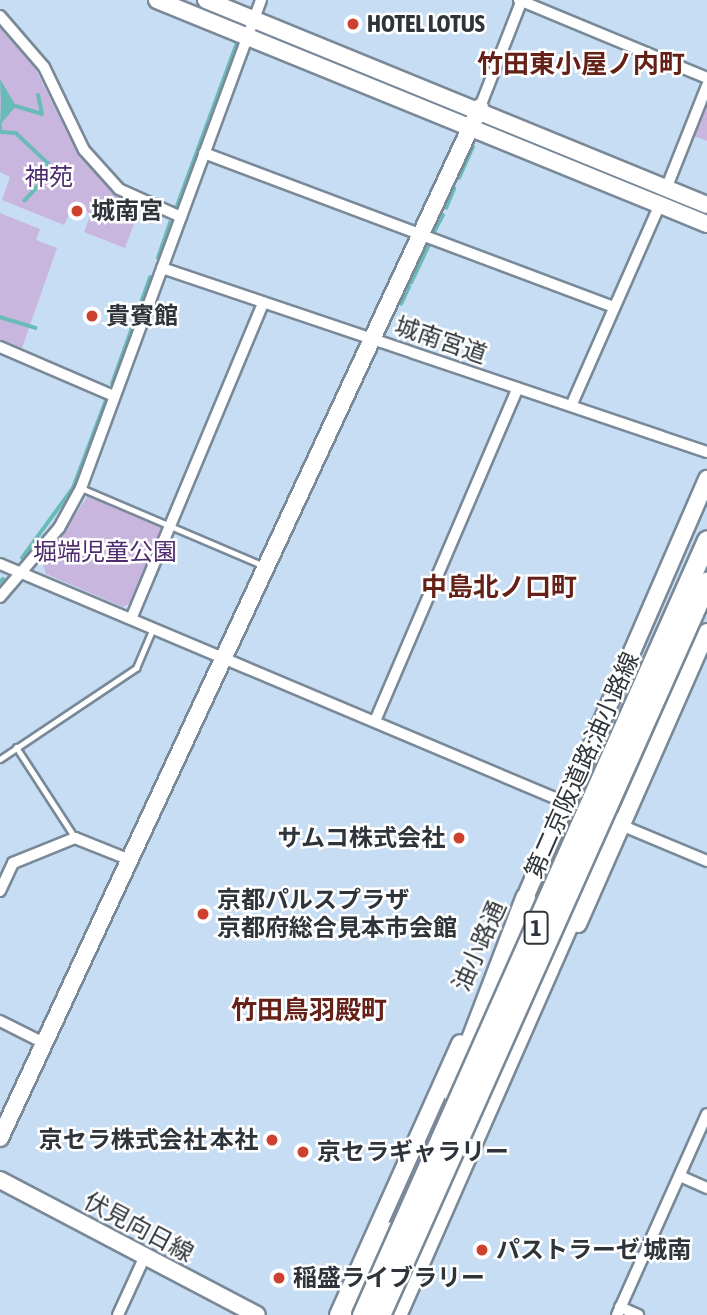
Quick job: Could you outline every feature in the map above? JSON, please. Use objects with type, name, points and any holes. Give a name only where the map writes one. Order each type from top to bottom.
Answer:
[{"type":"highway","name":"第二京阪道路;油小路線","points":[[362,1315],[707,540]]},
{"type":"highway","name":"第二京阪道路;油小路線","points":[[380,1315],[707,582]]},
{"type":"highway","points":[[396,1315],[523,1019],[618,824]]},
{"type":"highway","points":[[349,1315],[482,1022],[525,898]]},
{"type":"street","points":[[157,0],[250,26],[480,107],[663,196],[707,224]]},
{"type":"street","points":[[206,0],[250,26],[472,124],[663,196],[707,205]]},
{"type":"street","points":[[0,597],[22,574],[80,488],[261,0]]},
{"type":"street","points":[[0,1138],[480,107],[521,0],[707,78]]},
{"type":"street","points":[[0,16],[44,67],[84,150],[119,189],[181,217]]},
{"type":"street","points":[[572,406],[663,196],[707,86]]},
{"type":"street","points":[[204,153],[419,236],[614,307]]},
{"type":"street","name":"城南宮道","points":[[162,268],[707,452]]},
{"type":"street","points":[[131,619],[263,303]]},
{"type":"street","points":[[0,347],[114,396]]},
{"type":"street","points":[[375,720],[518,388]]},
{"type":"street","name":"油小路通","points":[[338,1315],[568,804],[707,479]]},
{"type":"street","points":[[0,565],[707,861]]},
{"type":"street","points":[[405,1315],[618,824],[667,726],[707,632]]},
{"type":"street","points":[[0,891],[13,863],[75,838],[130,860]]},
{"type":"street","points":[[0,1021],[44,1043]]},
{"type":"street","points":[[638,1315],[618,1311],[707,1114]]},
{"type":"street","points":[[680,1176],[707,1188]]},
{"type":"street","name":"伏見向日線","points":[[0,1180],[257,1315]]},
{"type":"street","points":[[118,1315],[145,1256]]},
{"type":"lane","points":[[80,488],[266,567]]},
{"type":"lane","points":[[0,759],[136,668],[153,628]]},
{"type":"lane","points":[[16,747],[75,838]]},
{"type":"shaded area","points":[[0,0],[707,0],[707,1315],[0,1315]]},
{"type":"shaded area","points":[[0,79],[16,106],[0,125],[1,103]]},
{"type":"green space","name":"神苑","points":[[0,28],[35,68],[77,152],[113,193],[141,205],[125,248],[84,232],[91,214],[73,206],[64,225],[2,200],[10,177],[0,172]]},
{"type":"green space","points":[[707,105],[707,141],[694,136]]},
{"type":"green space","points":[[0,213],[40,229],[36,240],[57,248],[22,348],[0,339]]},
{"type":"green space","name":"堀端児童公園","points":[[89,494],[162,528],[132,602],[123,607],[46,574],[43,564]]},
{"type":"waterway","points":[[177,206],[237,43]]},
{"type":"waterway","points":[[16,106],[42,114],[38,95]]},
{"type":"waterway","points":[[0,125],[1,132],[16,133],[48,163],[49,175],[25,201]]},
{"type":"waterway","points":[[459,178],[473,147]]},
{"type":"waterway","points":[[446,208],[454,189]]},
{"type":"waterway","points":[[433,234],[443,215]]},
{"type":"waterway","points":[[158,258],[170,223]]},
{"type":"waterway","points":[[411,283],[429,245]]},
{"type":"waterway","points":[[112,384],[150,278]]},
{"type":"waterway","points":[[401,304],[409,287]]},
{"type":"waterway","points":[[0,317],[35,328]]},
{"type":"waterway","points":[[22,558],[73,488],[106,400]]},
{"type":"waterway","points":[[0,582],[3,579]]},
{"type":"place","name":"HOTEL LOTUS","points":[[353,24]]},
{"type":"place","name":"城南宮","points":[[77,211]]},
{"type":"place","name":"貴賓館","points":[[92,316]]},
{"type":"place","name":"サムコ株式会社","points":[[459,838]]},
{"type":"place","name":"京都パルスプラザ 京都府総合見本市会館","points":[[203,914]]},
{"type":"place","name":"京セラ株式会社 本社","points":[[272,1140]]},
{"type":"place","name":"京セラギャラリー","points":[[303,1152]]},
{"type":"place","name":"パストラーゼ 城南","points":[[482,1250]]},
{"type":"place","name":"稲盛ライブラリー","points":[[279,1278]]},
{"type":"district","name":"竹田東小屋ノ内町","points":[[581,65]]},
{"type":"district","name":"中島北ノ口町","points":[[499,588]]},
{"type":"district","name":"竹田鳥羽殿町","points":[[309,1011]]}]
